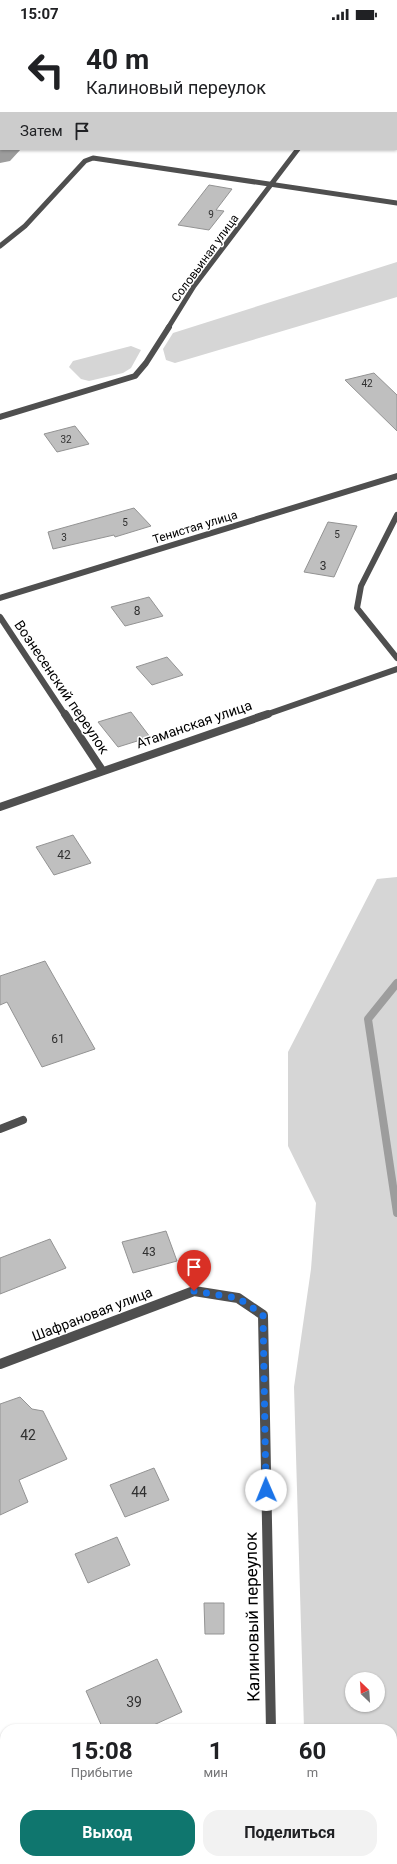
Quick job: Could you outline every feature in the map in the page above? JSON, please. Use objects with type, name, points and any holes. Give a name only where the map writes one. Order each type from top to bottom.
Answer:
[{"type":"street","name":"Соловьиная улица","points":[[0,417],[135,376],[146,363],[194,286],[297,150]]},
{"type":"street","points":[[0,246],[25,226],[88,159],[97,158],[397,203]]},
{"type":"street","name":"Тенистая улица","points":[[0,598],[397,476]]},
{"type":"street","points":[[397,514],[361,586],[357,608],[397,658]]},
{"type":"street","name":"Вознесенский переулок","points":[[0,617],[102,770]]},
{"type":"street","name":"Атаманская улица","points":[[0,807],[102,770],[397,669]]},
{"type":"street","points":[[0,1129],[23,1120]]},
{"type":"street","name":"Шафрановая улица","points":[[0,1364],[194,1291]]},
{"type":"street","name":"Калиновый переулок","points":[[194,1291],[238,1298],[263,1315],[271,1724]]},
{"type":"shaded area","points":[[397,262],[397,297],[175,363],[166,360],[163,349],[173,333]]},
{"type":"shaded area","points":[[131,346],[141,350],[131,368],[123,373],[89,381],[81,379],[69,367],[73,361]]},
{"type":"shaded area","points":[[397,877],[397,1724],[304,1724],[294,1387],[311,1269],[316,1203],[288,1146],[288,1052],[377,879]]},
{"type":"building","points":[[209,185],[232,189],[216,210],[224,211],[209,230],[178,225]]},
{"type":"building","points":[[374,373],[397,395],[397,431],[345,380]]},
{"type":"building","points":[[75,426],[89,444],[57,452],[44,434]]},
{"type":"building","points":[[134,508],[151,526],[115,537],[114,535],[53,549],[48,532]]},
{"type":"building","points":[[328,522],[357,526],[334,577],[304,572]]},
{"type":"building","points":[[149,597],[163,616],[125,626],[111,607]]},
{"type":"building","points":[[167,657],[183,675],[152,685],[136,667]]},
{"type":"building","points":[[131,712],[150,737],[118,747],[98,722]]},
{"type":"building","points":[[73,835],[91,863],[54,875],[36,847]]},
{"type":"building","points":[[45,961],[95,1049],[42,1067],[7,1002],[0,1005],[0,976]]},
{"type":"building","points":[[166,1231],[177,1261],[133,1273],[122,1242]]},
{"type":"building","points":[[50,1239],[66,1268],[0,1294],[0,1258]]},
{"type":"building","points":[[20,1397],[32,1409],[43,1411],[67,1459],[19,1480],[28,1502],[0,1515],[0,1404]]},
{"type":"building","points":[[154,1468],[169,1500],[125,1517],[110,1485]]},
{"type":"building","points":[[117,1537],[130,1565],[88,1583],[75,1554]]},
{"type":"building","points":[[204,1603],[224,1603],[224,1634],[205,1634]]},
{"type":"building","points":[[157,1659],[182,1712],[156,1724],[101,1724],[86,1691]]},
{"type":"waterway","points":[[0,155],[6,150]]},
{"type":"waterway","points":[[397,983],[368,1019],[397,1213]]},
{"type":"route","points":[[194,1291],[238,1298],[263,1315],[266,1490]]}]
